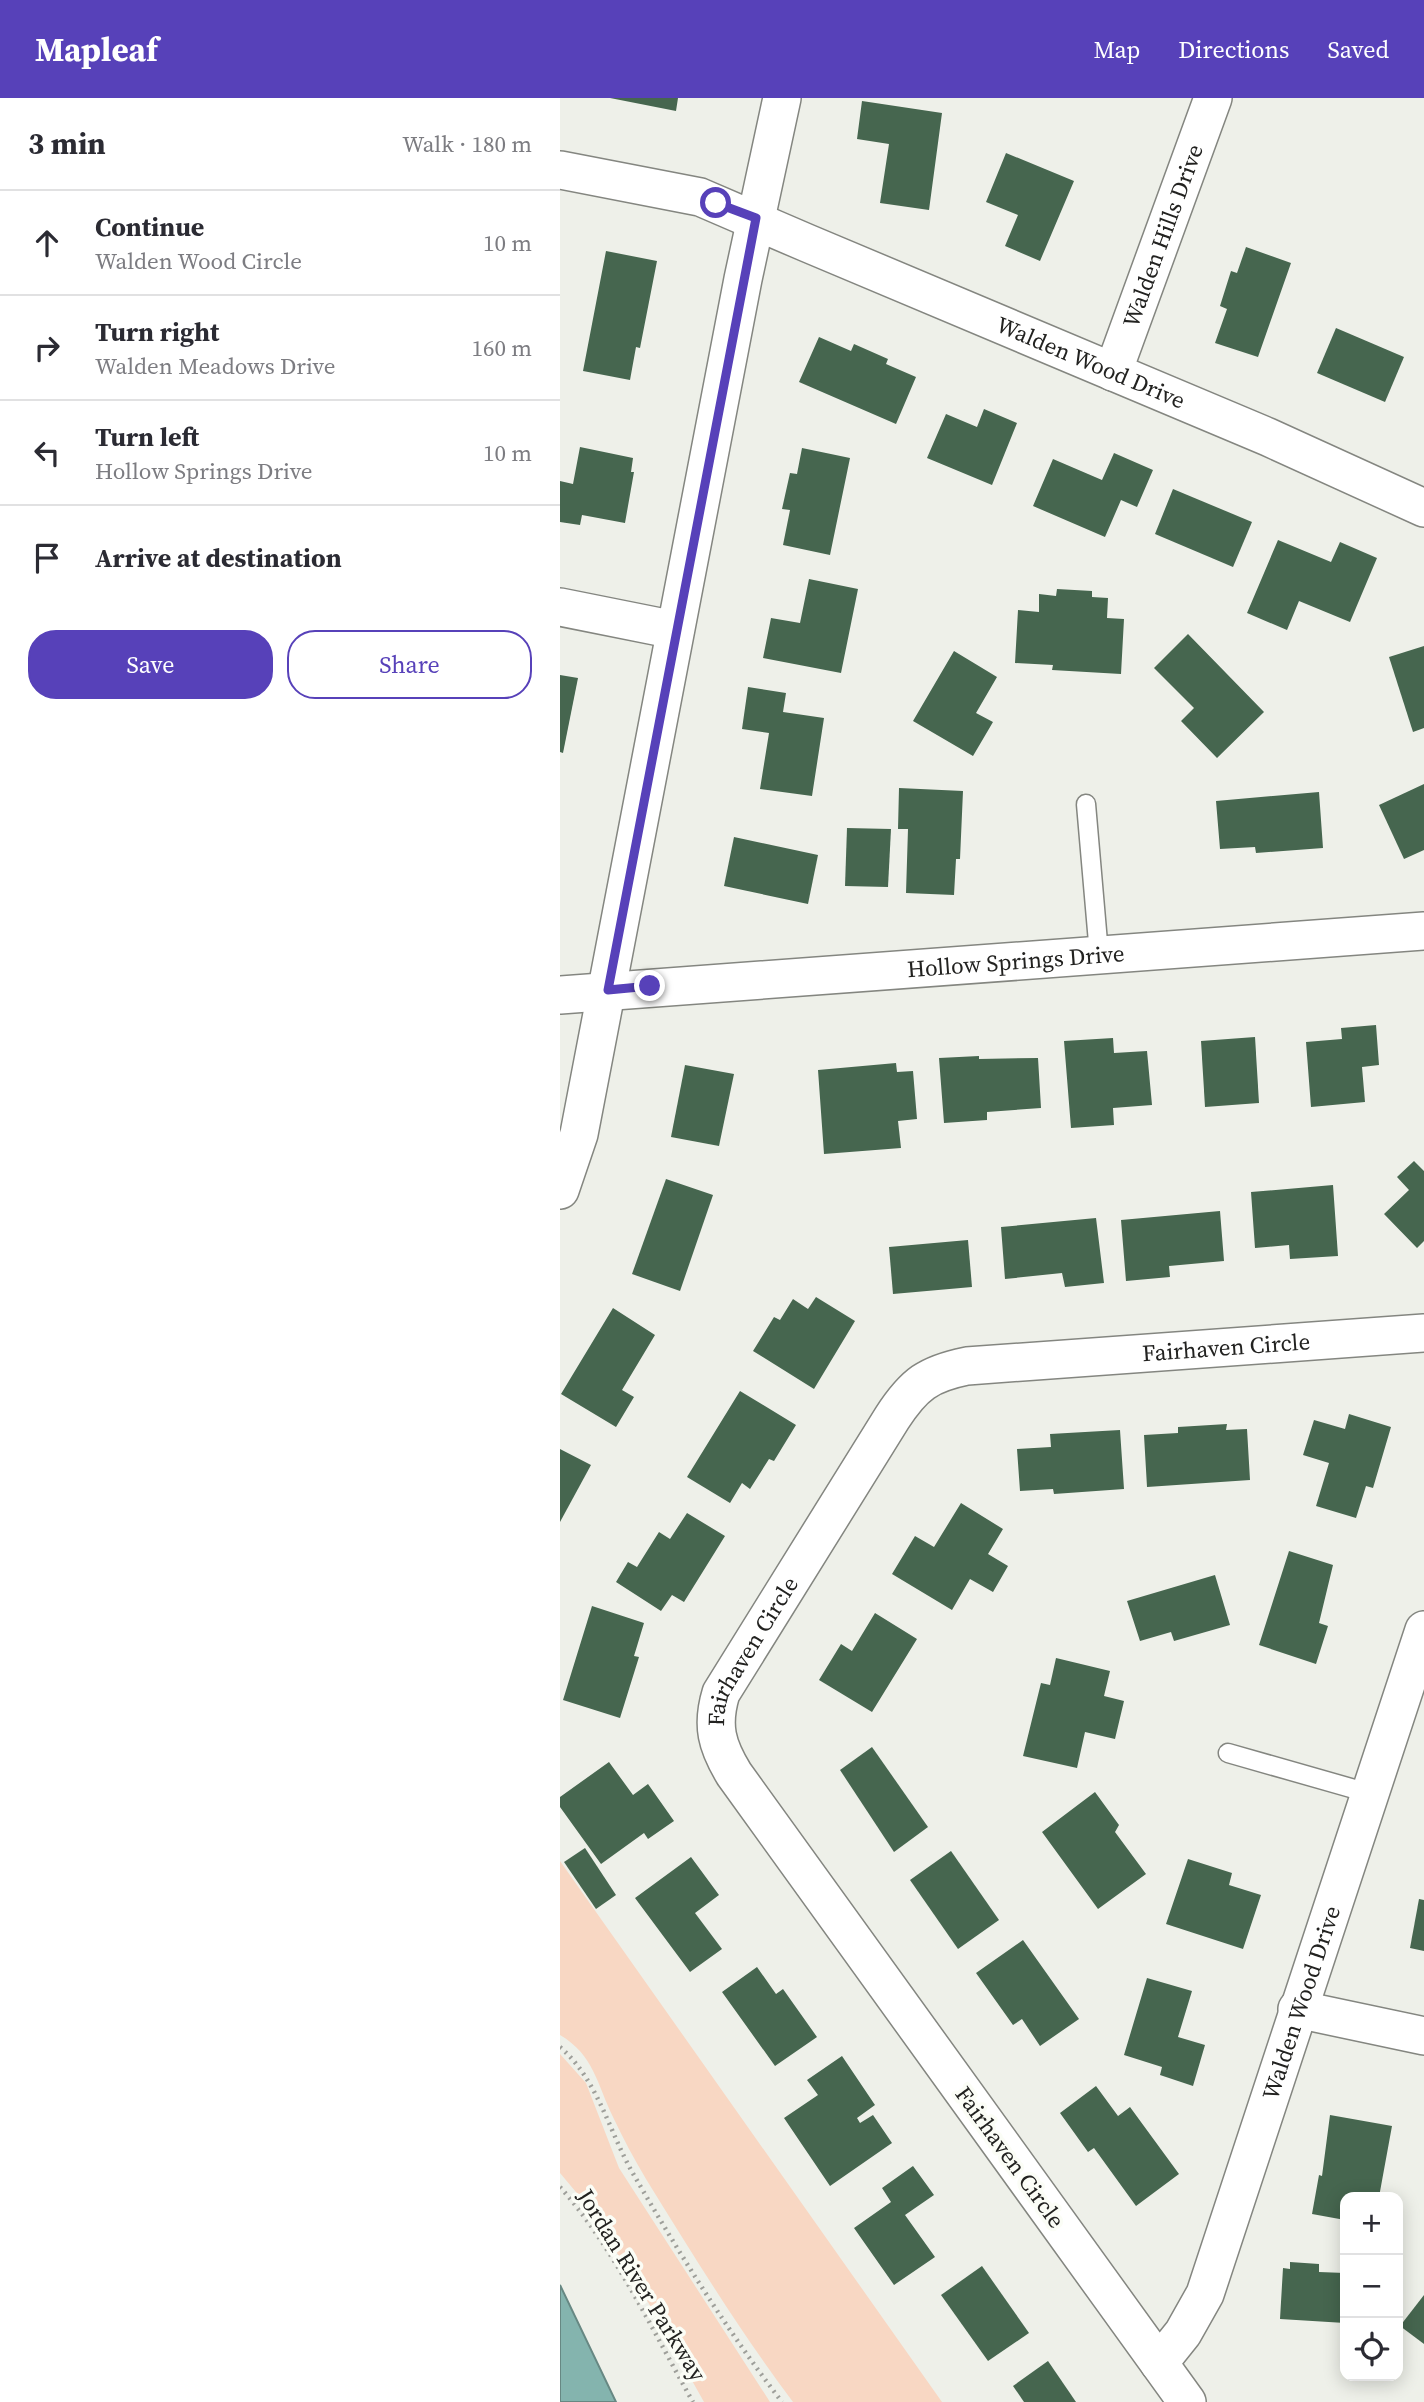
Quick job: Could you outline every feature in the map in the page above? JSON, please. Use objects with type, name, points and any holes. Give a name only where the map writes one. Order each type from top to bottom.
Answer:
[{"type":"street","points":[[560,1190],[579,1134],[675,630],[782,98]]},
{"type":"street","name":"Walden Hills Drive","points":[[1113,372],[1213,98]]},
{"type":"street","name":"Walden Wood Drive","points":[[560,170],[700,197],[756,218],[1268,437],[1424,508]]},
{"type":"street","points":[[560,607],[675,630]]},
{"type":"street","name":"Hollow Springs Drive","points":[[560,995],[1424,931]]},
{"type":"street","name":"Fairhaven Circle","points":[[1187,2402],[734,1774],[721,1753],[716,1737],[716,1708],[721,1693],[898,1408],[921,1381],[967,1366],[1424,1332]]},
{"type":"street","name":"Walden Wood Drive","points":[[1159,2363],[1183,2333],[1205,2294],[1424,1630]]},
{"type":"street","points":[[1297,2009],[1424,2036]]},
{"type":"lane","points":[[1086,804],[1099,954]]},
{"type":"lane","points":[[1228,1753],[1372,1794]]},
{"type":"path","points":[[560,2047],[589,2078],[615,2141],[660,2221],[725,2322],[782,2402]]},
{"type":"path","name":"Jordan River Parkway","points":[[560,2187],[614,2265],[693,2402]]},
{"type":"shaded area","points":[[560,1861],[942,2402],[793,2402],[773,2375],[646,2179],[587,2061],[560,2035]]},
{"type":"shaded area","points":[[560,2054],[586,2083],[619,2168],[770,2402],[704,2402],[648,2302],[586,2204],[560,2173]]},
{"type":"water","points":[[560,2285],[616,2402],[560,2402]]},
{"type":"building","points":[[610,98],[678,98],[676,111]]},
{"type":"building","points":[[862,101],[942,113],[929,210],[880,203],[889,144],[857,139]]},
{"type":"building","points":[[1006,153],[1074,181],[1040,261],[1005,246],[1018,215],[986,202]]},
{"type":"building","points":[[1246,247],[1291,263],[1258,357],[1215,343],[1227,309],[1220,306],[1231,271],[1237,273]]},
{"type":"building","points":[[606,251],[657,261],[640,348],[636,347],[630,380],[583,371]]},
{"type":"building","points":[[1336,328],[1404,357],[1385,402],[1317,373]]},
{"type":"building","points":[[819,337],[851,351],[854,344],[888,359],[886,364],[916,377],[896,424],[799,382]]},
{"type":"building","points":[[984,409],[1017,423],[992,485],[927,458],[946,414],[977,427]]},
{"type":"building","points":[[580,447],[633,458],[631,472],[634,472],[625,523],[582,515],[580,525],[560,522],[560,481],[573,484]]},
{"type":"building","points":[[802,448],[850,458],[830,555],[783,545],[790,510],[782,509],[790,473],[797,474]]},
{"type":"building","points":[[1114,453],[1153,470],[1137,507],[1121,500],[1105,537],[1033,506],[1053,459],[1102,480]]},
{"type":"building","points":[[1173,489],[1252,522],[1233,567],[1155,534]]},
{"type":"building","points":[[1278,540],[1331,562],[1340,542],[1377,558],[1350,622],[1299,601],[1287,630],[1247,613]]},
{"type":"building","points":[[809,579],[858,589],[841,673],[763,658],[771,618],[800,623]]},
{"type":"building","points":[[1057,589],[1092,591],[1092,597],[1108,598],[1107,618],[1124,619],[1121,674],[1052,670],[1053,665],[1015,663],[1018,610],[1039,612],[1039,594],[1056,596]]},
{"type":"building","points":[[1188,634],[1264,712],[1217,758],[1181,721],[1194,708],[1154,668]]},
{"type":"building","points":[[1424,646],[1424,728],[1413,732],[1389,657]]},
{"type":"building","points":[[954,651],[997,677],[976,713],[993,722],[973,756],[913,721]]},
{"type":"building","points":[[560,675],[578,678],[563,753],[560,752]]},
{"type":"building","points":[[748,687],[786,693],[783,712],[824,718],[812,796],[760,789],[769,733],[742,729]]},
{"type":"building","points":[[1424,784],[1424,850],[1404,859],[1379,805]]},
{"type":"building","points":[[899,788],[963,791],[960,859],[956,859],[954,895],[906,893],[908,829],[898,829]]},
{"type":"building","points":[[1319,792],[1323,848],[1256,853],[1255,847],[1220,849],[1216,801]]},
{"type":"building","points":[[847,828],[891,829],[888,887],[845,886]]},
{"type":"building","points":[[734,837],[818,855],[808,904],[724,886]]},
{"type":"building","points":[[1376,1025],[1379,1065],[1362,1067],[1365,1102],[1311,1107],[1306,1042],[1342,1039],[1341,1028]]},
{"type":"building","points":[[1255,1037],[1259,1103],[1205,1107],[1201,1041]]},
{"type":"building","points":[[1113,1038],[1114,1053],[1147,1051],[1152,1105],[1113,1108],[1114,1125],[1071,1128],[1064,1041]]},
{"type":"building","points":[[979,1056],[979,1059],[1038,1058],[1041,1108],[987,1112],[987,1120],[944,1123],[939,1058]]},
{"type":"building","points":[[896,1063],[897,1072],[913,1071],[917,1119],[898,1121],[901,1148],[824,1154],[818,1070]]},
{"type":"building","points":[[685,1065],[734,1074],[719,1146],[671,1137]]},
{"type":"building","points":[[1414,1161],[1424,1171],[1424,1241],[1417,1248],[1384,1214],[1409,1190],[1397,1177]]},
{"type":"building","points":[[666,1179],[713,1195],[680,1291],[632,1274]]},
{"type":"building","points":[[1333,1185],[1338,1256],[1290,1259],[1289,1245],[1255,1248],[1251,1192]]},
{"type":"building","points":[[1220,1211],[1224,1261],[1169,1266],[1170,1277],[1126,1281],[1121,1220]]},
{"type":"building","points":[[1096,1218],[1104,1283],[1065,1287],[1062,1273],[1005,1279],[1001,1227]]},
{"type":"building","points":[[968,1240],[972,1287],[893,1294],[889,1247]]},
{"type":"building","points":[[816,1297],[855,1321],[814,1389],[753,1351],[774,1317],[780,1320],[793,1299],[808,1309]]},
{"type":"building","points":[[613,1308],[655,1335],[622,1390],[634,1397],[616,1427],[561,1394]]},
{"type":"building","points":[[740,1391],[796,1425],[774,1461],[769,1459],[750,1489],[742,1483],[730,1503],[687,1477]]},
{"type":"building","points":[[1349,1414],[1391,1427],[1373,1488],[1366,1486],[1356,1518],[1316,1506],[1329,1463],[1303,1455],[1314,1420],[1345,1429]]},
{"type":"building","points":[[1227,1424],[1226,1430],[1247,1429],[1250,1480],[1147,1487],[1144,1435],[1178,1433],[1178,1427]]},
{"type":"building","points":[[1120,1430],[1124,1489],[1054,1494],[1053,1489],[1020,1491],[1017,1449],[1051,1447],[1050,1434]]},
{"type":"building","points":[[560,1449],[591,1465],[560,1522]]},
{"type":"building","points":[[961,1503],[1003,1529],[988,1554],[1008,1566],[993,1592],[970,1579],[952,1610],[892,1574],[915,1536],[934,1547]]},
{"type":"building","points":[[687,1513],[725,1536],[684,1602],[672,1595],[661,1611],[616,1582],[628,1562],[637,1567],[659,1532],[670,1539]]},
{"type":"building","points":[[1289,1551],[1333,1565],[1319,1623],[1328,1626],[1316,1664],[1259,1645]]},
{"type":"building","points":[[1215,1575],[1230,1625],[1174,1641],[1171,1632],[1140,1641],[1127,1601]]},
{"type":"building","points":[[592,1606],[644,1623],[634,1656],[639,1657],[620,1718],[563,1700]]},
{"type":"building","points":[[875,1613],[917,1639],[872,1712],[819,1680],[841,1644],[852,1651]]},
{"type":"building","points":[[1056,1658],[1110,1671],[1104,1696],[1124,1701],[1115,1739],[1085,1732],[1077,1768],[1023,1756],[1041,1683],[1050,1685]]},
{"type":"building","points":[[872,1747],[928,1827],[894,1852],[840,1770]]},
{"type":"building","points":[[609,1762],[633,1795],[648,1784],[674,1821],[648,1839],[644,1833],[601,1864],[560,1807],[560,1797]]},
{"type":"building","points":[[1095,1792],[1119,1825],[1115,1832],[1146,1874],[1098,1909],[1042,1832]]},
{"type":"building","points":[[585,1848],[616,1895],[596,1909],[564,1862]]},
{"type":"building","points":[[951,1851],[999,1920],[958,1949],[910,1880]]},
{"type":"building","points":[[691,1857],[719,1895],[695,1913],[722,1949],[690,1972],[635,1898]]},
{"type":"building","points":[[1188,1859],[1232,1873],[1229,1885],[1261,1895],[1243,1949],[1166,1924]]},
{"type":"building","points":[[1419,1899],[1424,1900],[1424,1951],[1410,1948]]},
{"type":"building","points":[[1023,1940],[1079,2019],[1040,2046],[1022,2019],[1013,2025],[976,1973]]},
{"type":"building","points":[[757,1967],[776,1994],[783,1989],[817,2037],[775,2066],[722,1992]]},
{"type":"building","points":[[1147,1978],[1192,1991],[1178,2037],[1205,2045],[1193,2086],[1160,2075],[1162,2067],[1124,2055]]},
{"type":"building","points":[[842,2056],[875,2105],[857,2118],[860,2123],[873,2115],[892,2143],[830,2186],[784,2118],[818,2095],[807,2080]]},
{"type":"building","points":[[1096,2086],[1118,2116],[1130,2107],[1179,2174],[1136,2206],[1094,2148],[1088,2152],[1060,2113]]},
{"type":"building","points":[[1330,2115],[1392,2126],[1380,2192],[1340,2192],[1340,2219],[1312,2214],[1319,2175],[1322,2176]]},
{"type":"building","points":[[913,2166],[934,2195],[905,2215],[935,2257],[894,2285],[854,2228],[891,2202],[882,2188]]},
{"type":"building","points":[[1290,2262],[1319,2264],[1319,2272],[1340,2273],[1340,2323],[1280,2319],[1283,2268],[1290,2269]]},
{"type":"building","points":[[982,2266],[1029,2333],[988,2361],[941,2295]]},
{"type":"building","points":[[1424,2295],[1424,2344],[1403,2328],[1403,2322]]},
{"type":"building","points":[[1048,2361],[1076,2402],[1024,2402],[1013,2386]]},
{"type":"route","points":[[650,986],[608,990],[756,218],[716,203]]}]
